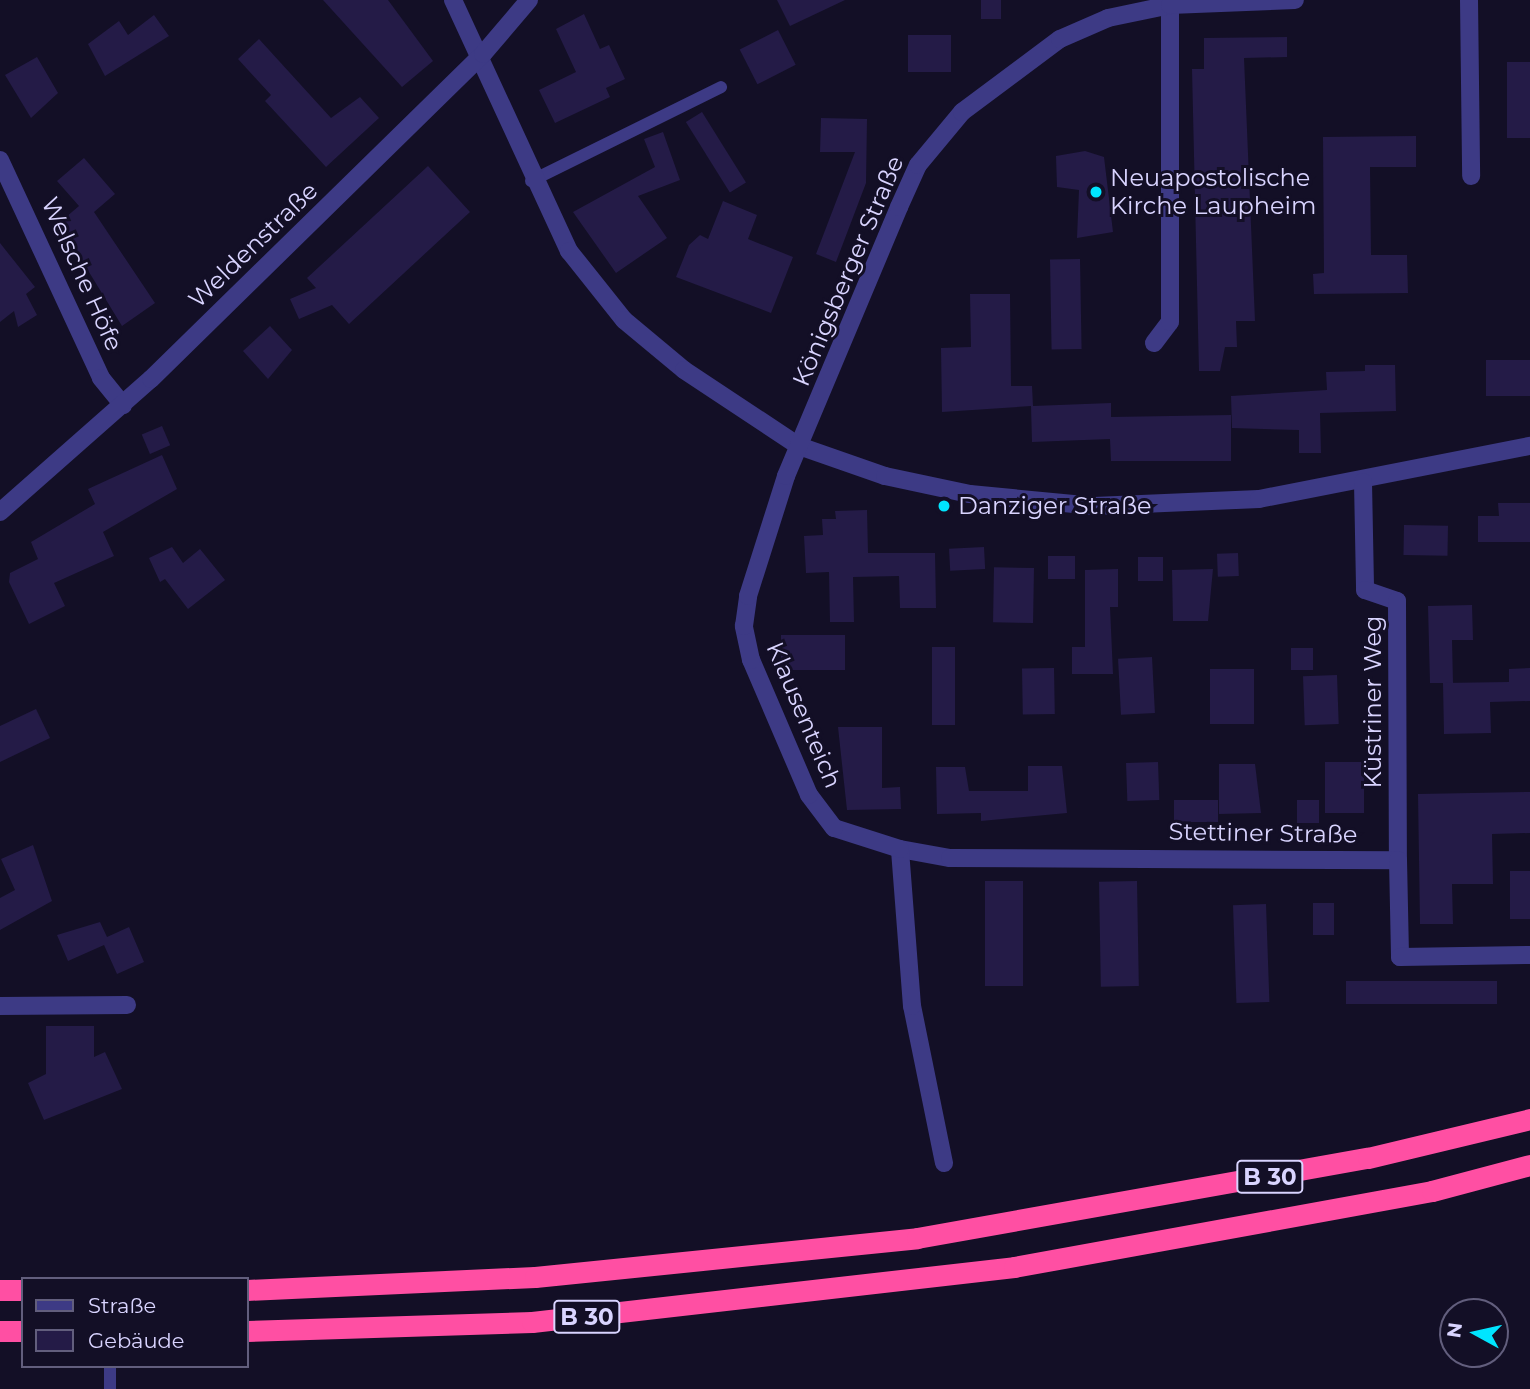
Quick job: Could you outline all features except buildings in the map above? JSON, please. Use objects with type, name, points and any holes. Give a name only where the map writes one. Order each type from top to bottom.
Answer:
[{"type":"highway","name":"B 30","points":[[248,1290],[535,1277],[917,1238],[1368,1158],[1530,1119]]},
{"type":"highway","name":"B 30","points":[[248,1331],[532,1322],[1014,1267],[1432,1191],[1530,1165]]},
{"type":"highway","points":[[0,1290],[21,1290]]},
{"type":"highway","points":[[0,1331],[21,1331]]},
{"type":"street","points":[[453,0],[482,54],[531,181],[569,251],[624,320],[684,370],[799,446],[885,476],[970,494],[1094,506],[1205,504],[1363,482],[1530,446]]},
{"type":"street","name":"Weldenstraße","points":[[0,512],[123,405],[482,54],[529,0]]},
{"type":"street","name":"Königsberger Straße","points":[[799,446],[903,197],[940,136],[989,89],[1060,39],[1108,18],[1170,2],[1295,0]]},
{"type":"street","points":[[1469,0],[1471,176]]},
{"type":"street","points":[[1154,344],[1170,322],[1170,2]]},
{"type":"street","name":"Welsche Höfe","points":[[0,160],[101,377],[123,405]]},
{"type":"street","name":"Klausenteich","points":[[799,446],[748,596],[744,626],[751,660],[821,814],[850,837],[900,849]]},
{"type":"street","name":"Küstriner Weg","points":[[1363,482],[1365,590],[1397,601],[1398,860]]},
{"type":"street","points":[[900,849],[912,1006],[944,1163]]},
{"type":"street","name":"Stettiner Straße","points":[[900,849],[950,858],[1398,860]]},
{"type":"street","points":[[1398,860],[1400,957],[1530,955]]},
{"type":"street","points":[[0,1006],[127,1005]]},
{"type":"lane","points":[[531,181],[721,87]]},
{"type":"lane","points":[[110,1368],[110,1389]]},
{"type":"place","name":"Neuapostolische Kirche Laupheim","points":[[1096,192]]},
{"type":"place","name":"Danziger Straße","points":[[944,506]]}]
